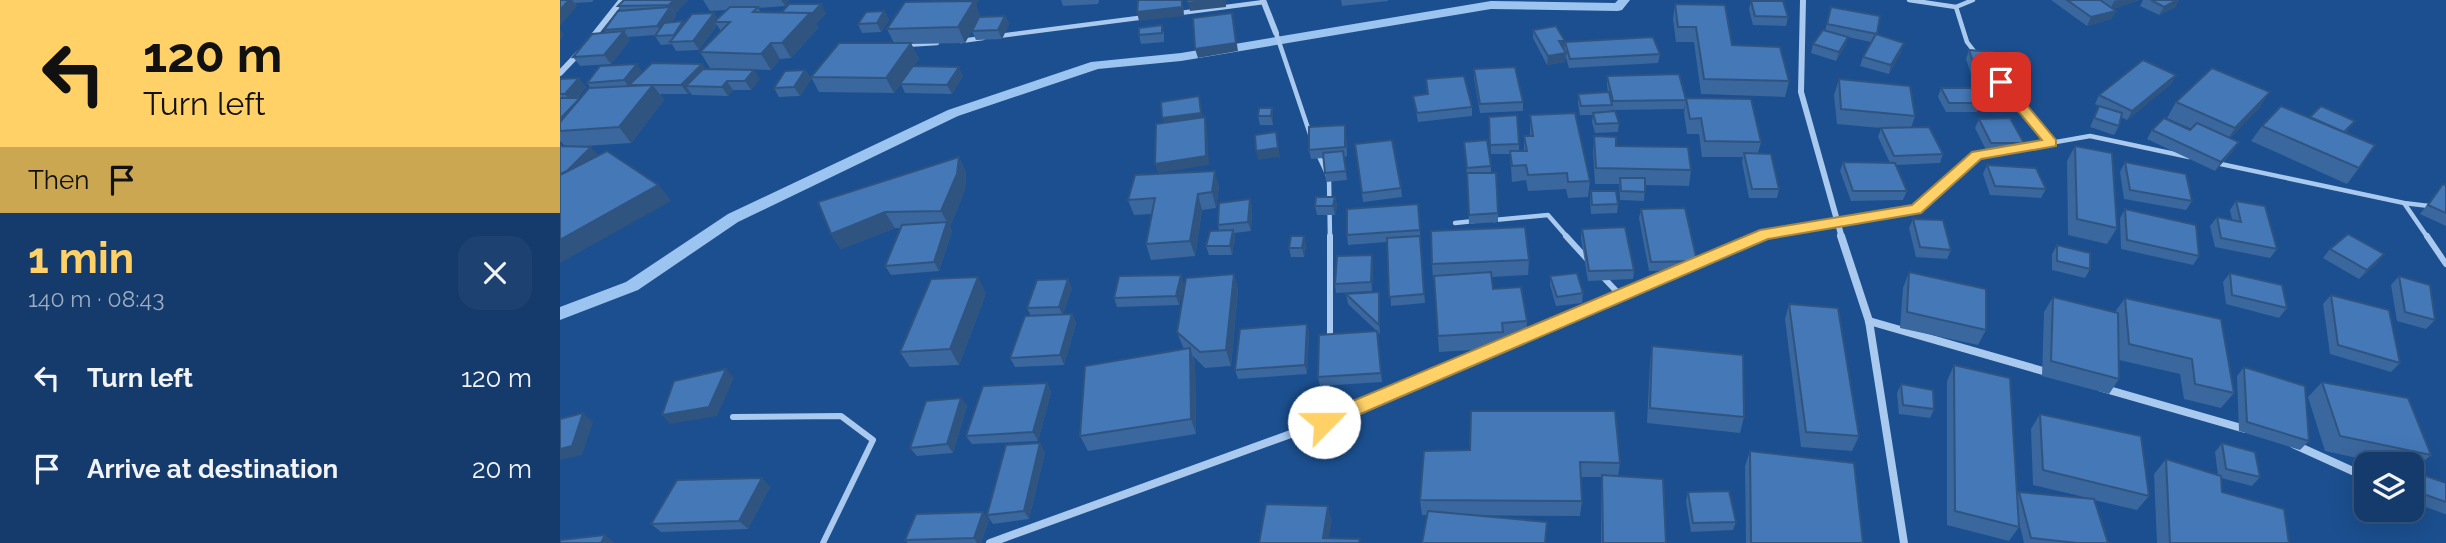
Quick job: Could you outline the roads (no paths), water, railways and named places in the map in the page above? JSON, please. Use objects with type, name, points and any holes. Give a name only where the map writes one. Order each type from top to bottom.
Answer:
[{"type":"street","points":[[560,73],[585,47],[622,0]]},
{"type":"street","points":[[1802,0],[1801,92],[1836,220],[1869,321],[1904,543]]},
{"type":"street","points":[[1263,1],[1276,33]]},
{"type":"street","points":[[989,543],[1324,422],[1765,234],[1836,220]]},
{"type":"street","points":[[1869,321],[2057,375]]},
{"type":"street","points":[[2097,386],[2258,432]]},
{"type":"street","points":[[2285,440],[2354,472]]},
{"type":"lane","points":[[1909,0],[1956,7],[1973,0]]},
{"type":"lane","points":[[1171,14],[1263,1]]},
{"type":"lane","points":[[1956,7],[1966,42],[2052,143]]},
{"type":"lane","points":[[998,37],[1157,16]]},
{"type":"lane","points":[[1276,33],[1311,138],[1329,178],[1332,306],[1329,345]]},
{"type":"lane","points":[[958,42],[984,38]]},
{"type":"lane","points":[[904,45],[944,43]]},
{"type":"lane","points":[[2014,149],[2090,136],[2199,160]]},
{"type":"lane","points":[[1836,220],[1916,210],[1977,155],[2002,151]]},
{"type":"lane","points":[[2213,162],[2404,203],[2446,208]]},
{"type":"lane","points":[[2404,203],[2446,264]]},
{"type":"lane","points":[[1455,223],[1548,215],[1593,265]]},
{"type":"lane","points":[[1602,275],[1620,295]]},
{"type":"lane","points":[[1324,422],[1327,370]]},
{"type":"lane","points":[[733,417],[841,416],[873,440],[823,543]]},
{"type":"waterway","points":[[560,314],[632,286],[733,218],[953,113],[1096,65],[1181,57],[1491,5],[1618,7],[1624,0]]}]
